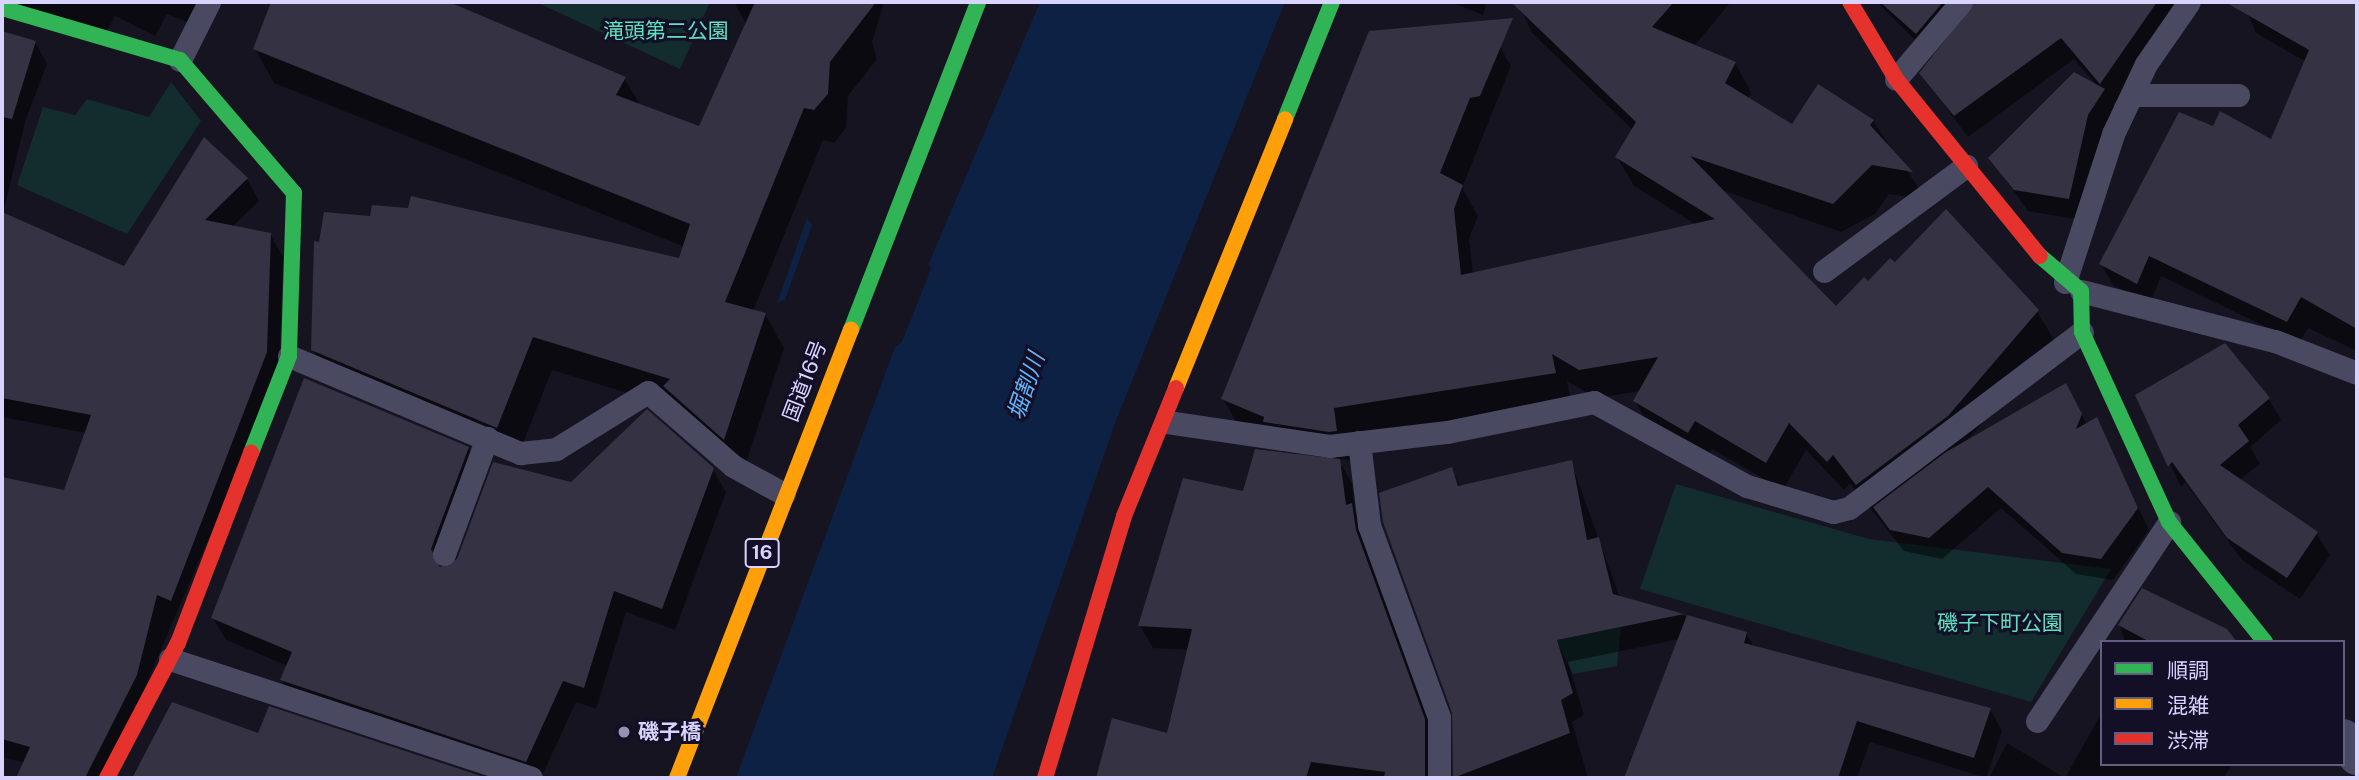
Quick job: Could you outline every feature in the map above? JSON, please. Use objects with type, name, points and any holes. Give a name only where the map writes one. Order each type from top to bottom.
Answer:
[{"type":"main road","name":"国道16号","points":[[677,778],[880,245],[978,2]]},
{"type":"main road","points":[[1045,778],[1124,516],[1167,422],[1332,2]]},
{"type":"main road","points":[[1850,2],[1896,79],[1966,166],[2073,287],[2082,332],[2169,522],[2263,640]]},
{"type":"main road","points":[[2,8],[180,60],[294,193],[289,356],[170,659],[107,778]]},
{"type":"street","points":[[2345,740],[2357,755]]},
{"type":"lane","points":[[180,60],[209,2]]},
{"type":"lane","points":[[1896,79],[1961,2]]},
{"type":"lane","points":[[2189,2],[2133,95],[2113,134],[2073,287],[2275,341],[2357,373]]},
{"type":"lane","points":[[2133,95],[2238,94]]},
{"type":"lane","points":[[1824,271],[1966,166]]},
{"type":"lane","points":[[1167,422],[1329,446],[1594,402],[1747,486],[1833,512],[1849,508],[2082,332]]},
{"type":"lane","points":[[289,356],[520,453],[556,449],[648,392],[733,466],[784,494]]},
{"type":"lane","points":[[444,554],[487,438]]},
{"type":"lane","points":[[1359,442],[1369,525],[1439,717],[1439,778]]},
{"type":"lane","points":[[2037,721],[2097,621],[2169,522]]},
{"type":"lane","points":[[170,659],[531,778]]},
{"type":"green space","name":"滝頭第二公園","points":[[536,2],[710,2],[680,69]]},
{"type":"green space","points":[[171,82],[201,121],[127,234],[17,185],[43,107],[75,115],[87,99],[149,117]]},
{"type":"green space","name":"磯子下町公園","points":[[1676,484],[1869,539],[2111,569],[2031,702],[1640,589]]},
{"type":"green space","points":[[1621,627],[1617,666],[1573,674],[1556,640]]},
{"type":"water","name":"堀割川","points":[[1040,2],[1285,2],[1115,423],[992,778],[736,778],[895,347],[777,303],[807,218],[929,263]]},
{"type":"pier","points":[[807,218],[927,261],[931,269],[902,342],[895,347],[777,303],[785,300],[812,225]]},
{"type":"building","points":[[271,2],[449,2],[626,77],[616,95],[699,126],[755,2],[876,2],[830,62],[828,94],[814,110],[804,108],[725,302],[766,313],[724,440],[663,386],[670,379],[533,337],[497,428],[311,350],[314,241],[319,242],[324,212],[370,216],[372,205],[408,208],[411,196],[679,258],[690,224],[253,49]]},
{"type":"building","points":[[1511,2],[1674,2],[1652,27],[1736,62],[1725,83],[1792,124],[1818,84],[1874,120],[1870,125],[1913,172],[1872,165],[1833,204],[1690,156],[1836,306],[1864,277],[1868,281],[1890,258],[1895,262],[1946,209],[2039,310],[1948,416],[1856,485],[1833,455],[1827,462],[1789,423],[1766,463],[1695,421],[1688,433],[1633,401],[1658,357],[1579,370],[1552,354],[1556,373],[1334,408],[1337,431],[1329,432],[1263,422],[1264,417],[1221,399],[1369,31],[1513,18],[1480,96],[1470,98],[1440,173],[1463,185],[1454,209],[1461,275],[1715,219],[1615,157],[1636,122]]},
{"type":"building","points":[[1880,2],[1943,2],[1916,34]]},
{"type":"building","points":[[1975,2],[2157,2],[2100,84],[2061,38],[1954,116],[1919,73]]},
{"type":"building","points":[[2225,2],[2357,2],[2357,329],[2301,297],[2287,322],[2149,256],[2137,284],[2099,264],[2179,112],[2213,126],[2220,111],[2271,139],[2309,50]]},
{"type":"building","points":[[2,31],[36,41],[12,119],[2,117]]},
{"type":"building","points":[[2074,72],[2105,89],[2088,115],[2069,199],[2014,190],[1988,158]]},
{"type":"building","points":[[204,137],[248,178],[205,220],[271,233],[267,352],[171,601],[157,595],[137,675],[85,778],[16,778],[30,747],[2,739],[2,477],[64,490],[91,415],[2,398],[2,212],[124,266]]},
{"type":"building","points":[[2225,343],[2270,398],[2238,425],[2249,441],[2220,465],[2318,532],[2287,578],[2227,538],[2172,462],[2168,467],[2135,395]]},
{"type":"building","points":[[304,378],[469,447],[431,549],[440,567],[457,559],[493,462],[571,482],[647,409],[714,468],[662,609],[614,591],[584,688],[563,681],[526,762],[280,680],[292,652],[211,618]]},
{"type":"building","points":[[2066,383],[2082,414],[2076,429],[2097,417],[2138,508],[2101,559],[2062,553],[1988,487],[1929,538],[1890,530],[1873,507],[1946,452]]},
{"type":"building","points":[[1255,449],[1340,459],[1346,505],[1352,503],[1356,530],[1425,719],[1425,778],[1384,778],[1385,772],[1311,762],[1306,778],[1096,778],[1112,718],[1167,733],[1192,629],[1138,626],[1183,478],[1243,491]]},
{"type":"building","points":[[1572,460],[1587,540],[1599,537],[1613,594],[1684,614],[1557,640],[1573,693],[1561,700],[1570,733],[1453,778],[1452,713],[1383,522],[1379,493],[1452,467],[1458,486]]},
{"type":"building","points":[[2142,588],[2227,629],[2235,640],[2146,640],[2118,625]]},
{"type":"building","points":[[1687,615],[1747,632],[1744,643],[1991,708],[1974,758],[1857,721],[1838,778],[1624,778]]},
{"type":"building","points":[[172,702],[258,733],[269,706],[487,778],[132,778]]},
{"type":"traffic: fast","points":[[851,330],[978,2]]},
{"type":"traffic: fast","points":[[1285,119],[1332,2]]},
{"type":"traffic: fast","points":[[2,8],[180,60],[294,193],[289,356],[251,453]]},
{"type":"traffic: fast","points":[[2040,256],[2081,291],[2082,332],[2169,522],[2263,640]]},
{"type":"traffic: slow","points":[[1176,388],[1285,119]]},
{"type":"traffic: slow","points":[[677,778],[851,330]]},
{"type":"traffic: jam","points":[[1850,2],[1896,79],[2040,256]]},
{"type":"traffic: jam","points":[[1045,778],[1124,516],[1176,388]]},
{"type":"traffic: jam","points":[[107,778],[178,643],[251,453]]},
{"type":"place","name":"磯子橋","points":[[624,732]]}]
